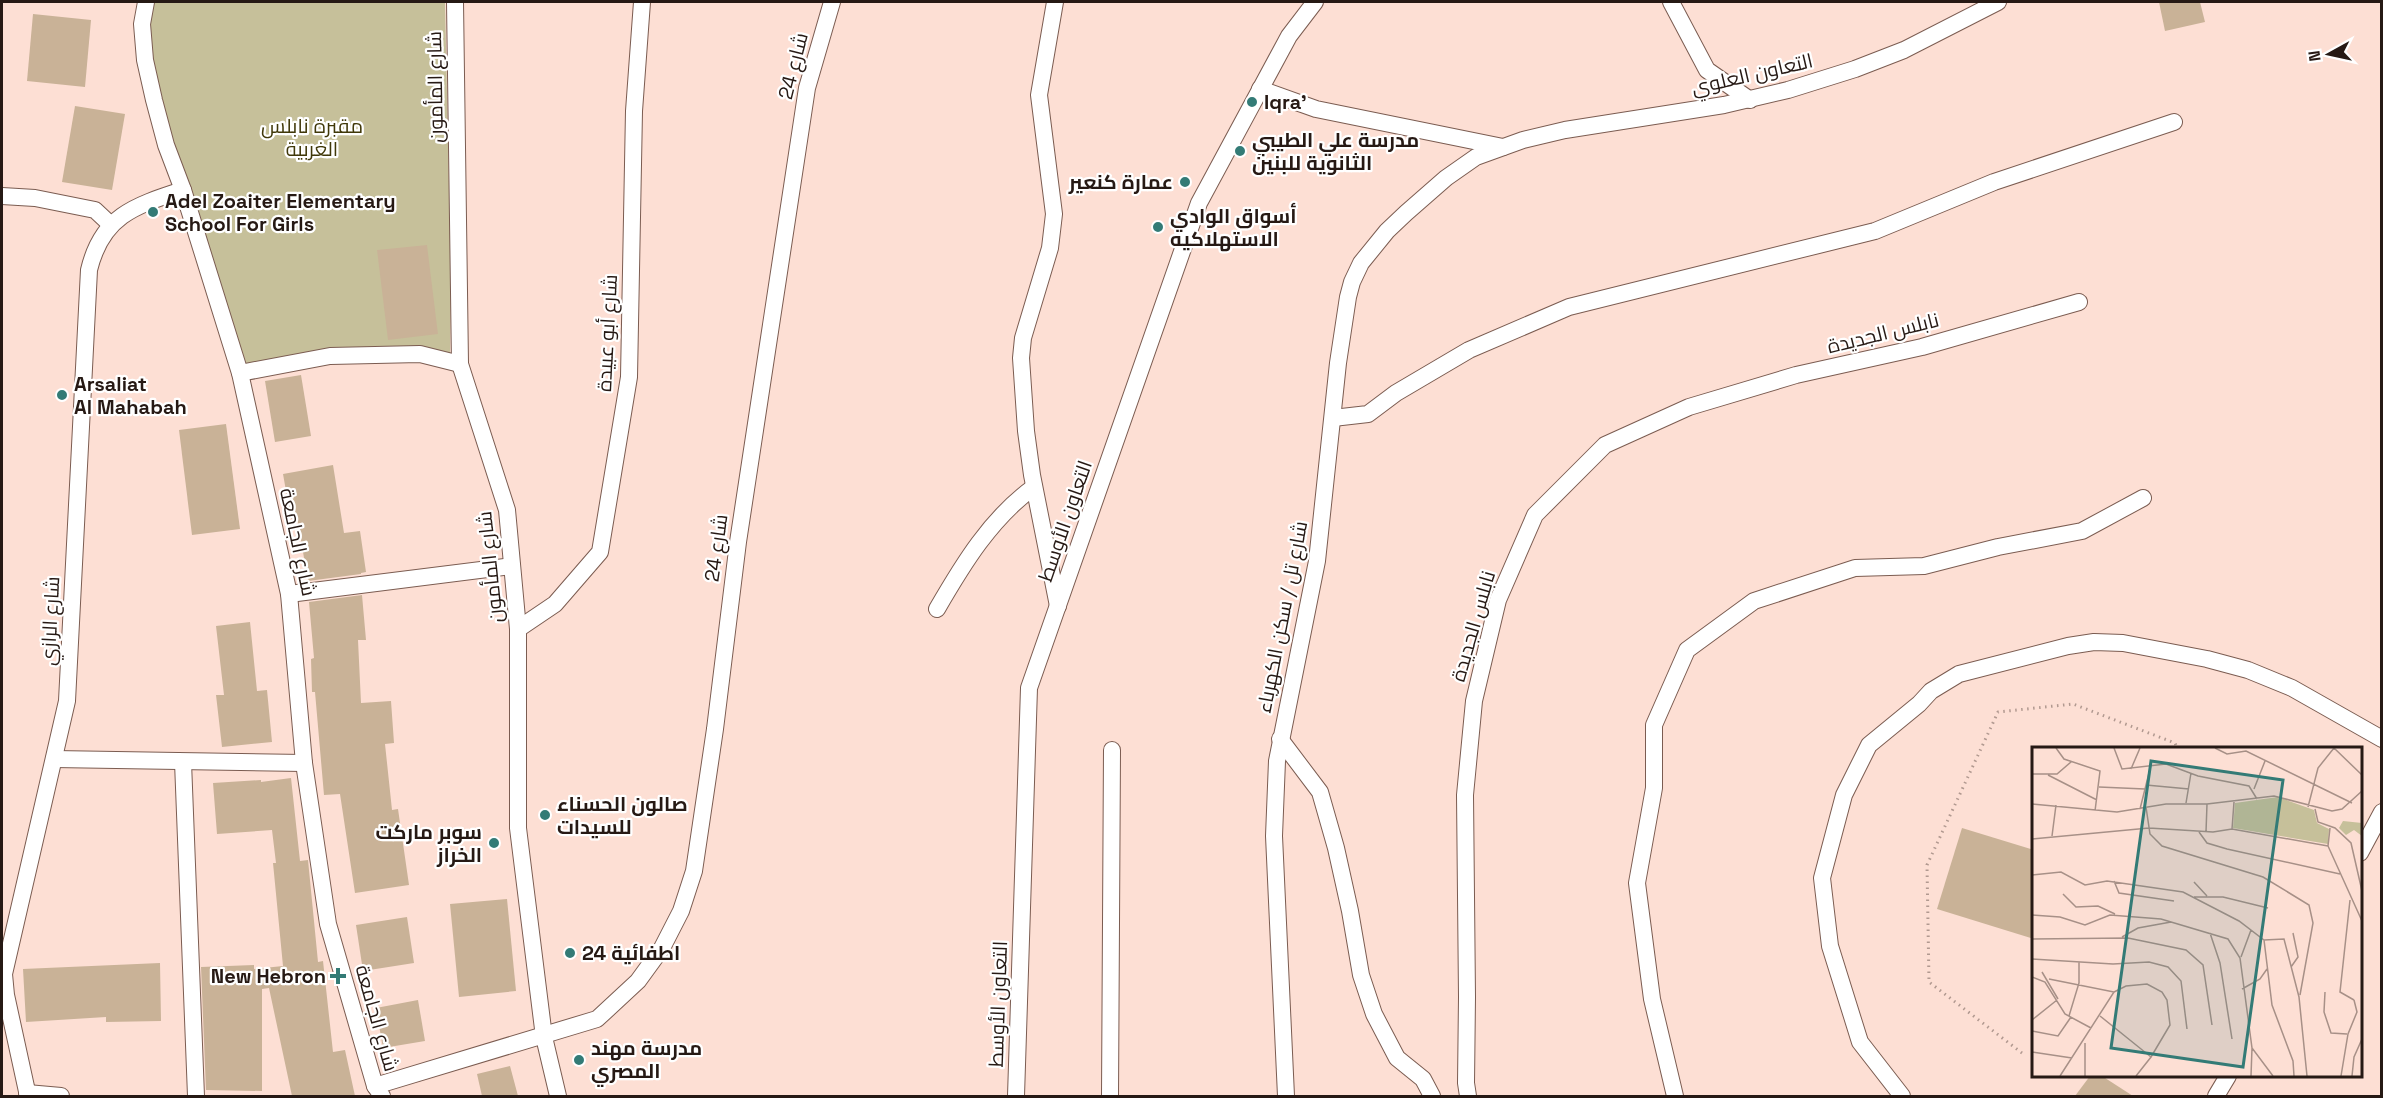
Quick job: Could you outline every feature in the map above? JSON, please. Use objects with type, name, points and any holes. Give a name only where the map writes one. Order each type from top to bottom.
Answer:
[{"type":"street","name":"شارع الجامعة","points":[[146,2],[142,24],[145,60],[166,145],[183,190],[240,373],[289,594],[304,763],[328,924],[379,1091]]},
{"type":"street","name":"شارع المأمون","points":[[455,2],[460,364],[507,510],[519,629],[518,828],[544,1037],[558,1096]]},
{"type":"street","name":"شارع أبو عبيدة","points":[[519,629],[555,604],[600,552],[629,377],[634,111],[642,2]]},
{"type":"street","name":"شارع 24","points":[[379,1091],[597,1019],[638,981],[662,948],[681,911],[694,871],[715,729],[738,542],[807,88],[814,56],[832,2]]},
{"type":"street","points":[[1055,2],[1039,95],[1053,214],[1053,232],[1021,350],[1026,431],[1034,487],[1058,606]]},
{"type":"street","name":"التعاون الأوسط","points":[[1016,1096],[1029,688],[1199,203],[1296,25],[1315,2]]},
{"type":"street","points":[[1671,2],[1707,70],[1750,100]]},
{"type":"street","name":"التعاون العلوي","points":[[1503,147],[1585,126],[1750,100],[1826,79],[1904,50],[1935,32],[1998,2]]},
{"type":"street","points":[[1260,89],[1316,109],[1503,147]]},
{"type":"street","points":[[1333,418],[1368,414],[1396,393],[1469,350],[1569,307],[1875,231],[1994,182],[2174,122]]},
{"type":"street","name":"شارع تل / سكن الكهرباء","points":[[1286,1096],[1274,836],[1276,778],[1280,739],[1312,595],[1338,363],[1350,288],[1361,263],[1396,222],[1446,178],[1472,159],[1503,147]]},
{"type":"street","name":"شارع الرازي","points":[[28,1095],[6,996],[4,974],[67,701],[89,270],[97,244],[111,225],[135,207],[183,190]]},
{"type":"street","points":[[2,196],[35,198],[95,210],[111,225]]},
{"type":"street","name":"نابلس الجديدة","points":[[1468,1096],[1466,1083],[1465,795],[1474,701],[1498,600],[1535,515],[1605,445],[1689,407],[1796,375],[1922,347],[2079,302]]},
{"type":"street","points":[[240,373],[330,357],[420,354],[460,364]]},
{"type":"street","points":[[937,609],[959,571],[982,539],[1012,503],[1034,487]]},
{"type":"street","points":[[1675,1096],[1652,999],[1637,883],[1654,788],[1654,725],[1687,650],[1754,601],[1855,568],[1924,566],[1998,546],[2082,531],[2143,498]]},
{"type":"street","points":[[289,594],[512,566]]},
{"type":"street","points":[[1902,1096],[1860,1042],[1830,946],[1822,878],[1844,795],[1869,745],[1919,704],[1930,691],[1959,674],[2068,646],[2094,642],[2123,643],[2184,654],[2248,670],[2292,688],[2382,739]]},
{"type":"street","points":[[1280,739],[1320,792],[1336,848],[1361,975],[1374,1014],[1397,1058],[1423,1079],[1432,1096]]},
{"type":"street","points":[[1110,1096],[1112,750]]},
{"type":"street","points":[[54,759],[304,763]]},
{"type":"street","points":[[183,762],[196,1096]]},
{"type":"street","points":[[2362,851],[2382,812]]},
{"type":"street","points":[[2216,1096],[2227,1077]]},
{"type":"street","points":[[28,1095],[61,1096]]},
{"type":"path","points":[[2022,1053],[1929,982],[1927,865],[1998,712],[2073,705],[2175,742],[2177,747]]},
{"type":"green space","name":"مقبرة نابلس الغربية","points":[[150,2],[445,2],[451,276],[450,356],[247,366],[172,144],[150,59],[147,27]]},
{"type":"building","points":[[2159,2],[2200,2],[2205,22],[2165,31]]},
{"type":"building","points":[[33,14],[91,20],[85,87],[27,81]]},
{"type":"building","points":[[75,106],[125,114],[112,190],[62,182]]},
{"type":"building","points":[[427,245],[438,334],[388,340],[377,250]]},
{"type":"building","points":[[301,375],[311,436],[275,442],[265,381]]},
{"type":"building","points":[[226,424],[240,529],[192,535],[179,430]]},
{"type":"building","points":[[333,465],[344,533],[360,531],[366,572],[308,581],[297,517],[291,519],[283,474]]},
{"type":"building","points":[[362,595],[366,640],[358,640],[361,703],[391,701],[394,743],[385,744],[392,810],[398,809],[409,885],[355,893],[340,794],[324,795],[315,692],[312,692],[311,659],[314,658],[309,602]]},
{"type":"building","points":[[250,622],[257,691],[267,690],[272,742],[222,747],[216,695],[224,695],[216,626]]},
{"type":"building","points":[[291,778],[300,861],[308,860],[318,962],[323,961],[333,1052],[345,1050],[355,1096],[292,1096],[269,988],[262,989],[262,1091],[206,1090],[201,967],[254,965],[254,969],[283,966],[272,830],[217,834],[213,783],[261,780],[261,782]]},
{"type":"building","points":[[1962,828],[2032,849],[2032,938],[1937,909]]},
{"type":"building","points":[[507,899],[516,991],[459,997],[450,904]]},
{"type":"building","points":[[407,917],[414,963],[363,971],[356,925]]},
{"type":"building","points":[[160,963],[161,1021],[106,1022],[106,1017],[26,1022],[23,969]]},
{"type":"building","points":[[418,1000],[425,1041],[383,1048],[376,1008]]},
{"type":"building","points":[[510,1066],[518,1096],[482,1096],[477,1074]]},
{"type":"building","points":[[2089,1077],[2104,1077],[2133,1096],[2075,1096]]},
{"type":"place","name":"Iqra'","points":[[1252,102]]},
{"type":"place","name":"مدرسة علي الطيبي الثانوية للبنين","points":[[1240,151]]},
{"type":"place","name":"عمارة كنعير","points":[[1185,182]]},
{"type":"place","name":"Adel Zoaiter Elementary School For Girls","points":[[153,212]]},
{"type":"place","name":"أسواق الوادي الاستهلاكيه","points":[[1158,227]]},
{"type":"place","name":"Arsaliat Al Mahabah","points":[[62,395]]},
{"type":"place","name":"صالون الحسناء للسيدات","points":[[545,815]]},
{"type":"place","name":"سوبر ماركت الخراز","points":[[494,843]]},
{"type":"place","name":"اطفائية 24","points":[[570,953]]},
{"type":"place","name":"New Hebron","points":[[338,976]]},
{"type":"place","name":"مدرسة مهند المصري","points":[[579,1060]]}]
